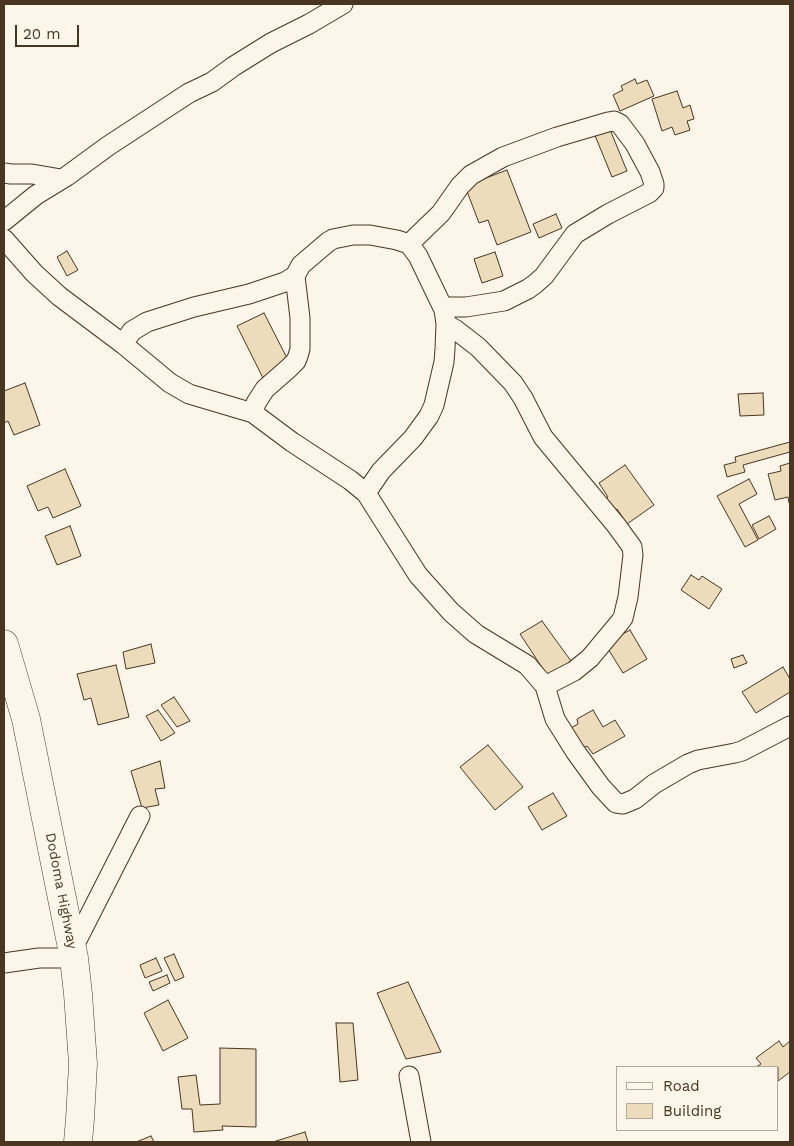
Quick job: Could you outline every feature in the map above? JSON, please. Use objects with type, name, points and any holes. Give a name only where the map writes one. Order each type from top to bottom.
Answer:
[{"type":"highway","name":"Dodoma Highway","points":[[4,644],[26,719],[73,954],[83,1064],[78,1142]]},
{"type":"street","points":[[4,221],[36,195],[189,93],[212,82],[270,43],[309,24],[343,4]]},
{"type":"street","points":[[409,244],[441,213],[460,186],[471,175],[503,157],[608,122],[614,121],[620,124],[635,144],[650,172],[654,188],[649,194],[608,214],[575,234],[544,276],[528,290],[504,301],[466,307],[444,316]]},
{"type":"street","points":[[4,173],[32,174],[61,179]]},
{"type":"street","points":[[123,344],[132,332],[147,322],[194,307],[249,294],[285,282],[295,276],[301,265],[333,239],[353,235],[370,235],[409,244],[418,256],[444,316],[456,330],[478,347],[513,383],[543,437],[632,547],[633,555],[628,597],[623,618],[590,658],[574,671],[545,686]]},
{"type":"street","points":[[4,239],[59,296],[123,344],[170,383],[189,394],[253,413],[350,480],[366,494],[418,575],[451,612],[476,634],[527,665],[545,686],[555,719],[574,751],[613,801],[623,804],[635,799],[654,784],[688,764],[698,760],[742,751],[790,726]]},
{"type":"street","points":[[253,413],[256,403],[265,389],[290,368],[298,356],[300,349],[300,318],[295,276]]},
{"type":"street","points":[[366,494],[381,472],[413,438],[432,411],[444,362],[444,316]]},
{"type":"street","points":[[4,963],[73,954],[140,816]]},
{"type":"street","points":[[409,1076],[421,1142]]},
{"type":"building","points":[[635,79],[637,84],[647,80],[654,96],[620,111],[613,95],[623,90],[621,86]]},
{"type":"building","points":[[677,91],[683,108],[690,105],[694,119],[687,121],[690,130],[675,135],[672,127],[662,131],[652,99]]},
{"type":"building","points":[[609,127],[627,171],[612,177],[594,133]]},
{"type":"building","points":[[507,170],[531,232],[497,245],[488,220],[479,223],[465,186]]},
{"type":"building","points":[[556,214],[562,228],[539,238],[533,224]]},
{"type":"building","points":[[67,251],[78,270],[67,276],[57,257]]},
{"type":"building","points":[[495,252],[503,276],[482,283],[474,259]]},
{"type":"building","points":[[264,313],[290,364],[263,378],[237,326]]},
{"type":"building","points":[[25,383],[40,425],[14,435],[8,421],[4,423],[4,391]]},
{"type":"building","points":[[763,393],[764,415],[740,416],[738,394]]},
{"type":"building","points":[[790,442],[790,452],[743,465],[745,472],[727,477],[724,465],[736,462],[735,457]]},
{"type":"building","points":[[790,463],[789,503],[788,497],[775,500],[768,474],[781,471],[780,466]]},
{"type":"building","points":[[625,465],[654,505],[627,524],[617,509],[608,515],[600,503],[608,497],[599,483]]},
{"type":"building","points":[[65,469],[81,506],[53,518],[48,507],[38,511],[27,486]]},
{"type":"building","points":[[749,479],[757,494],[739,504],[758,540],[745,547],[717,496]]},
{"type":"building","points":[[769,516],[776,529],[759,539],[752,525]]},
{"type":"building","points":[[70,526],[81,556],[57,565],[45,536]]},
{"type":"building","points":[[691,575],[699,580],[702,576],[722,589],[709,609],[681,590]]},
{"type":"building","points":[[542,621],[571,661],[549,678],[520,634]]},
{"type":"building","points":[[630,630],[647,659],[623,673],[605,644]]},
{"type":"building","points":[[151,644],[155,663],[126,669],[123,652]]},
{"type":"building","points":[[743,655],[747,663],[734,668],[731,659]]},
{"type":"building","points":[[116,665],[129,717],[98,725],[91,698],[84,700],[77,674]]},
{"type":"building","points":[[783,667],[790,679],[790,692],[756,713],[742,692]]},
{"type":"building","points":[[174,697],[190,721],[177,727],[161,705]]},
{"type":"building","points":[[158,710],[175,733],[161,741],[146,716]]},
{"type":"building","points":[[593,710],[603,727],[615,720],[625,736],[593,754],[587,746],[581,749],[569,729],[578,724],[577,719]]},
{"type":"building","points":[[488,745],[523,787],[495,810],[460,767]]},
{"type":"building","points":[[160,761],[165,788],[155,789],[159,805],[142,808],[131,771]]},
{"type":"building","points":[[553,793],[567,816],[542,830],[528,807]]},
{"type":"building","points":[[174,954],[184,977],[175,981],[164,958]]},
{"type":"building","points":[[156,958],[162,971],[145,978],[140,965]]},
{"type":"building","points":[[167,975],[170,983],[153,991],[149,982]]},
{"type":"building","points":[[408,982],[441,1052],[406,1059],[377,993]]},
{"type":"building","points":[[168,1000],[188,1038],[163,1051],[144,1013]]},
{"type":"building","points":[[336,1023],[353,1023],[358,1080],[340,1082]]},
{"type":"building","points":[[779,1041],[783,1047],[790,1041],[790,1072],[779,1080],[779,1066],[758,1066],[761,1064],[756,1058]]},
{"type":"building","points":[[220,1048],[256,1049],[256,1127],[222,1126],[223,1130],[194,1132],[192,1109],[182,1109],[178,1077],[196,1075],[200,1105],[220,1104]]},
{"type":"building","points":[[305,1132],[308,1142],[273,1142]]},
{"type":"building","points":[[151,1136],[154,1142],[136,1142]]}]
